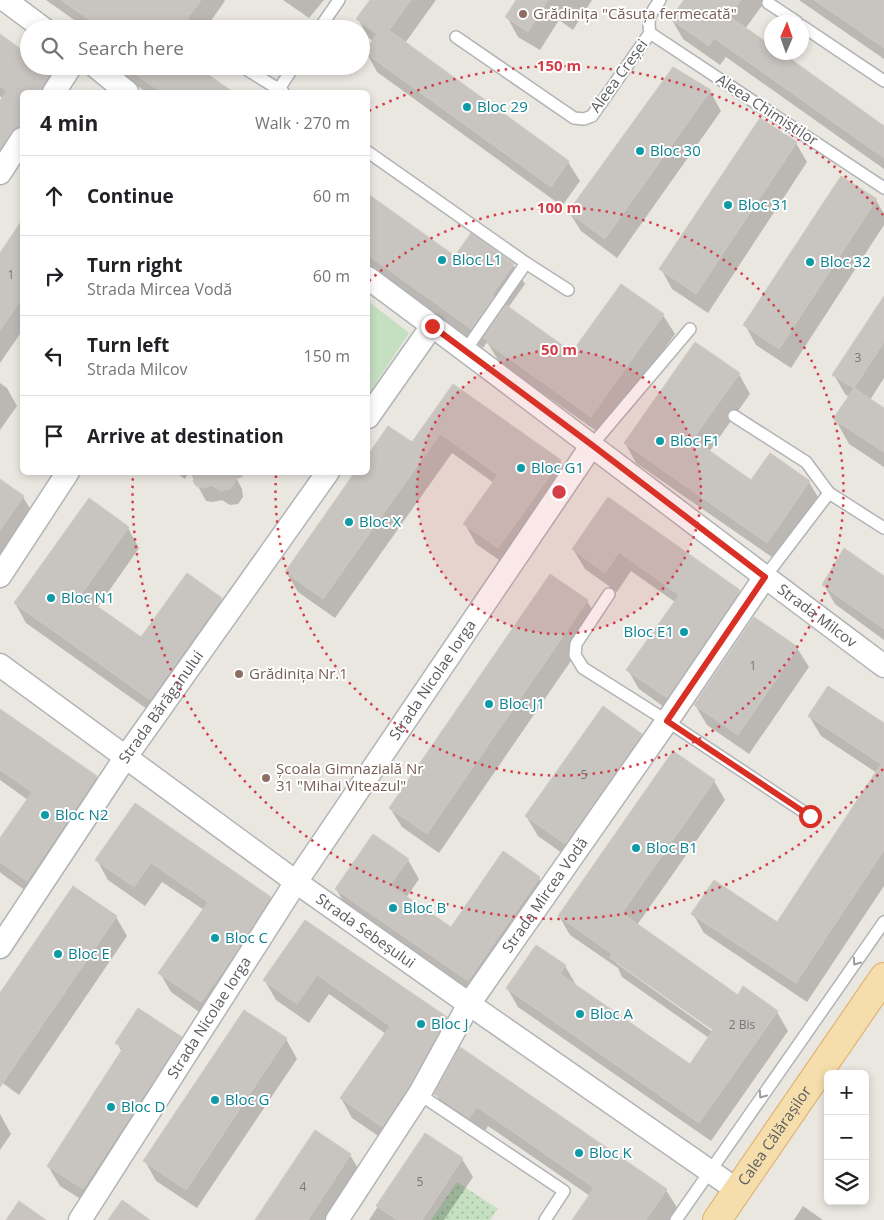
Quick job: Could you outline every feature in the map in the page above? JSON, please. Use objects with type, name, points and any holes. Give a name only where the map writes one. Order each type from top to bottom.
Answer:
[{"type":"main road","name":"Calea Călărașilor","points":[[717,1220],[884,977]]},
{"type":"street","points":[[4,0],[32,20]]},
{"type":"street","points":[[55,90],[65,75]]},
{"type":"street","points":[[105,75],[124,90]]},
{"type":"street","points":[[0,173],[20,142]]},
{"type":"street","name":"Strada Milcov","points":[[370,280],[884,666]]},
{"type":"street","points":[[370,414],[432,326]]},
{"type":"street","name":"Strada Nicolae Iorga","points":[[80,1220],[296,882],[592,445]]},
{"type":"street","points":[[0,576],[66,475]]},
{"type":"street","name":"Strada Bărăganului","points":[[0,947],[125,758],[326,475]]},
{"type":"street","name":"Strada Mircea Vodă","points":[[337,1220],[420,1093],[469,1004],[765,577]]},
{"type":"street","name":"Strada Sebeșului","points":[[0,665],[296,882],[737,1190]]},
{"type":"lane","points":[[325,20],[338,0]]},
{"type":"lane","name":"Aleea Creșei","points":[[456,37],[574,118],[584,119],[592,116],[650,33],[648,25],[650,15],[660,0]]},
{"type":"lane","points":[[768,3],[786,15]]},
{"type":"lane","points":[[809,31],[884,81]]},
{"type":"lane","name":"Aleea Chimiștilor","points":[[650,33],[884,188]]},
{"type":"lane","points":[[256,75],[278,90]]},
{"type":"lane","points":[[281,90],[289,75]]},
{"type":"lane","points":[[370,153],[526,264],[568,290]]},
{"type":"lane","points":[[465,351],[526,264]]},
{"type":"lane","points":[[592,445],[690,328]]},
{"type":"lane","points":[[734,416],[806,462],[829,493],[884,528]]},
{"type":"lane","points":[[765,577],[829,493]]},
{"type":"lane","points":[[609,594],[576,644],[575,655],[583,668],[810,816]]},
{"type":"lane","points":[[676,1220],[884,922]]},
{"type":"lane","points":[[420,1093],[564,1191],[545,1220]]},
{"type":"green space","points":[[370,303],[409,333],[370,392]]},
{"type":"green space","points":[[457,1182],[498,1209],[490,1220],[431,1220]]},
{"type":"building","points":[[61,0],[201,0],[187,20],[89,20]]},
{"type":"building","name":"Bloc 29","points":[[370,0],[411,0],[389,30],[569,161],[551,187],[370,56],[370,44],[377,34],[370,29],[370,20],[356,19]]},
{"type":"building","name":"Grădinița \"Căsuța fermecată\"","points":[[516,0],[548,0],[528,32],[505,17]]},
{"type":"building","points":[[684,0],[741,0],[729,16],[764,40],[764,60],[792,60],[884,126],[884,158],[714,38],[709,46],[670,19]]},
{"type":"building","points":[[814,0],[884,0],[884,48]]},
{"type":"building","points":[[0,34],[20,48],[20,75],[49,75],[42,90],[20,90],[20,126],[11,132],[0,149],[0,101],[7,91],[0,86]]},
{"type":"building","name":"Bloc 30","points":[[673,67],[711,90],[605,239],[568,212]]},
{"type":"building","points":[[137,75],[209,75],[230,90],[158,90]]},
{"type":"building","name":"Bloc 31","points":[[760,118],[797,142],[696,294],[659,269]]},
{"type":"building","name":"Bloc 32","points":[[841,176],[877,199],[779,349],[743,325]]},
{"type":"building","name":"Bloc L1","points":[[370,195],[455,256],[471,233],[514,264],[492,295],[494,297],[471,329],[370,256]]},
{"type":"building","points":[[20,223],[20,301],[0,330],[0,253]]},
{"type":"building","points":[[621,284],[664,314],[591,417],[487,343],[488,341],[483,338],[506,305],[572,352]]},
{"type":"building","points":[[884,296],[884,342],[854,388],[832,375]]},
{"type":"building","name":"Bloc F1","points":[[695,342],[740,373],[693,439],[751,480],[770,453],[810,481],[767,543],[624,443]]},
{"type":"building","points":[[453,384],[561,460],[498,548],[463,524],[498,475],[440,434],[323,599],[285,572],[353,475],[370,475],[370,452],[388,426],[412,442]]},
{"type":"building","points":[[854,388],[884,408],[884,452],[833,419]]},
{"type":"building","points":[[195,475],[242,475],[242,477],[235,479],[230,489],[220,491],[212,485],[204,488],[196,486],[193,481]]},
{"type":"building","points":[[0,479],[24,496],[0,530]]},
{"type":"building","name":"Bloc E1","points":[[608,497],[740,590],[667,698],[626,670],[679,595],[619,552],[605,573],[572,549]]},
{"type":"building","name":"Bloc N1","points":[[89,498],[129,527],[81,595],[141,637],[187,573],[222,598],[150,700],[14,603]]},
{"type":"building","points":[[844,548],[884,576],[884,629],[822,585]]},
{"type":"building","name":"Bloc J1","points":[[550,574],[588,600],[427,834],[389,808]]},
{"type":"building","points":[[754,617],[798,647],[738,735],[694,705]]},
{"type":"building","points":[[828,686],[884,723],[884,850],[796,983],[691,914],[714,880],[777,922],[881,764],[808,716]]},
{"type":"building","points":[[603,706],[642,734],[565,844],[525,816]]},
{"type":"building","name":"Bloc N2","points":[[0,709],[97,776],[27,881],[0,862],[0,838],[32,792],[0,770]]},
{"type":"building","points":[[673,751],[715,780],[622,913],[738,995],[743,986],[778,1011],[699,1123],[506,988],[536,945],[566,965],[560,974],[690,1064],[713,1030],[610,958],[612,954],[558,916]]},
{"type":"building","name":"Bloc C","points":[[135,803],[271,897],[201,1002],[158,973],[208,902],[151,863],[134,887],[95,860]]},
{"type":"building","name":"Bloc B","points":[[373,834],[409,859],[390,885],[451,927],[503,851],[540,877],[468,981],[335,889]]},
{"type":"building","name":"Bloc E","points":[[73,886],[117,916],[0,1087],[0,993]]},
{"type":"building","name":"Bloc J","points":[[305,920],[447,1017],[409,1086],[382,1127],[340,1098],[390,1026],[317,975],[297,1004],[263,980]]},
{"type":"building","name":"Bloc D","points":[[138,1008],[182,1037],[83,1189],[47,1166],[123,1048],[115,1043]]},
{"type":"building","name":"Bloc G","points":[[244,1010],[287,1038],[186,1190],[143,1161]]},
{"type":"building","name":"Bloc K","points":[[460,1047],[667,1189],[646,1220],[572,1220],[594,1188],[477,1107],[469,1118],[434,1094]]},
{"type":"building","points":[[315,1130],[351,1154],[308,1220],[255,1220]]},
{"type":"building","points":[[425,1133],[463,1158],[422,1220],[397,1220],[376,1206]]},
{"type":"building","points":[[122,1200],[150,1220],[108,1220]]},
{"type":"building","points":[[19,1201],[46,1220],[6,1220]]},
{"type":"place","name":"Grădinița \"Căsuța fermecată\"","points":[[523,14]]},
{"type":"place","name":"Bloc 29","points":[[467,107]]},
{"type":"place","name":"Bloc 30","points":[[640,151]]},
{"type":"place","name":"Bloc 31","points":[[728,205]]},
{"type":"place","name":"Bloc L1","points":[[442,260]]},
{"type":"place","name":"Bloc 32","points":[[810,262]]},
{"type":"place","name":"Bloc F1","points":[[660,441]]},
{"type":"place","name":"Bloc G1","points":[[521,468]]},
{"type":"place","name":"Bloc X","points":[[349,522]]},
{"type":"place","name":"Bloc N1","points":[[51,598]]},
{"type":"place","name":"Bloc E1","points":[[684,632]]},
{"type":"place","name":"Grădinița Nr.1","points":[[239,674]]},
{"type":"place","name":"Bloc J1","points":[[489,704]]},
{"type":"place","name":"Școala Gimnazială Nr 31 \"Mihai Viteazul\"","points":[[266,778]]},
{"type":"place","name":"Bloc N2","points":[[45,815]]},
{"type":"place","name":"Bloc B1","points":[[636,848]]},
{"type":"place","name":"Bloc B","points":[[393,908]]},
{"type":"place","name":"Bloc C","points":[[215,938]]},
{"type":"place","name":"Bloc E","points":[[58,954]]},
{"type":"place","name":"Bloc A","points":[[580,1014]]},
{"type":"place","name":"Bloc J","points":[[421,1024]]},
{"type":"place","name":"Bloc G","points":[[215,1100]]},
{"type":"place","name":"Bloc D","points":[[111,1107]]},
{"type":"place","name":"Bloc K","points":[[579,1153]]},
{"type":"route","points":[[432,326],[765,577],[667,721],[810,816]]}]
